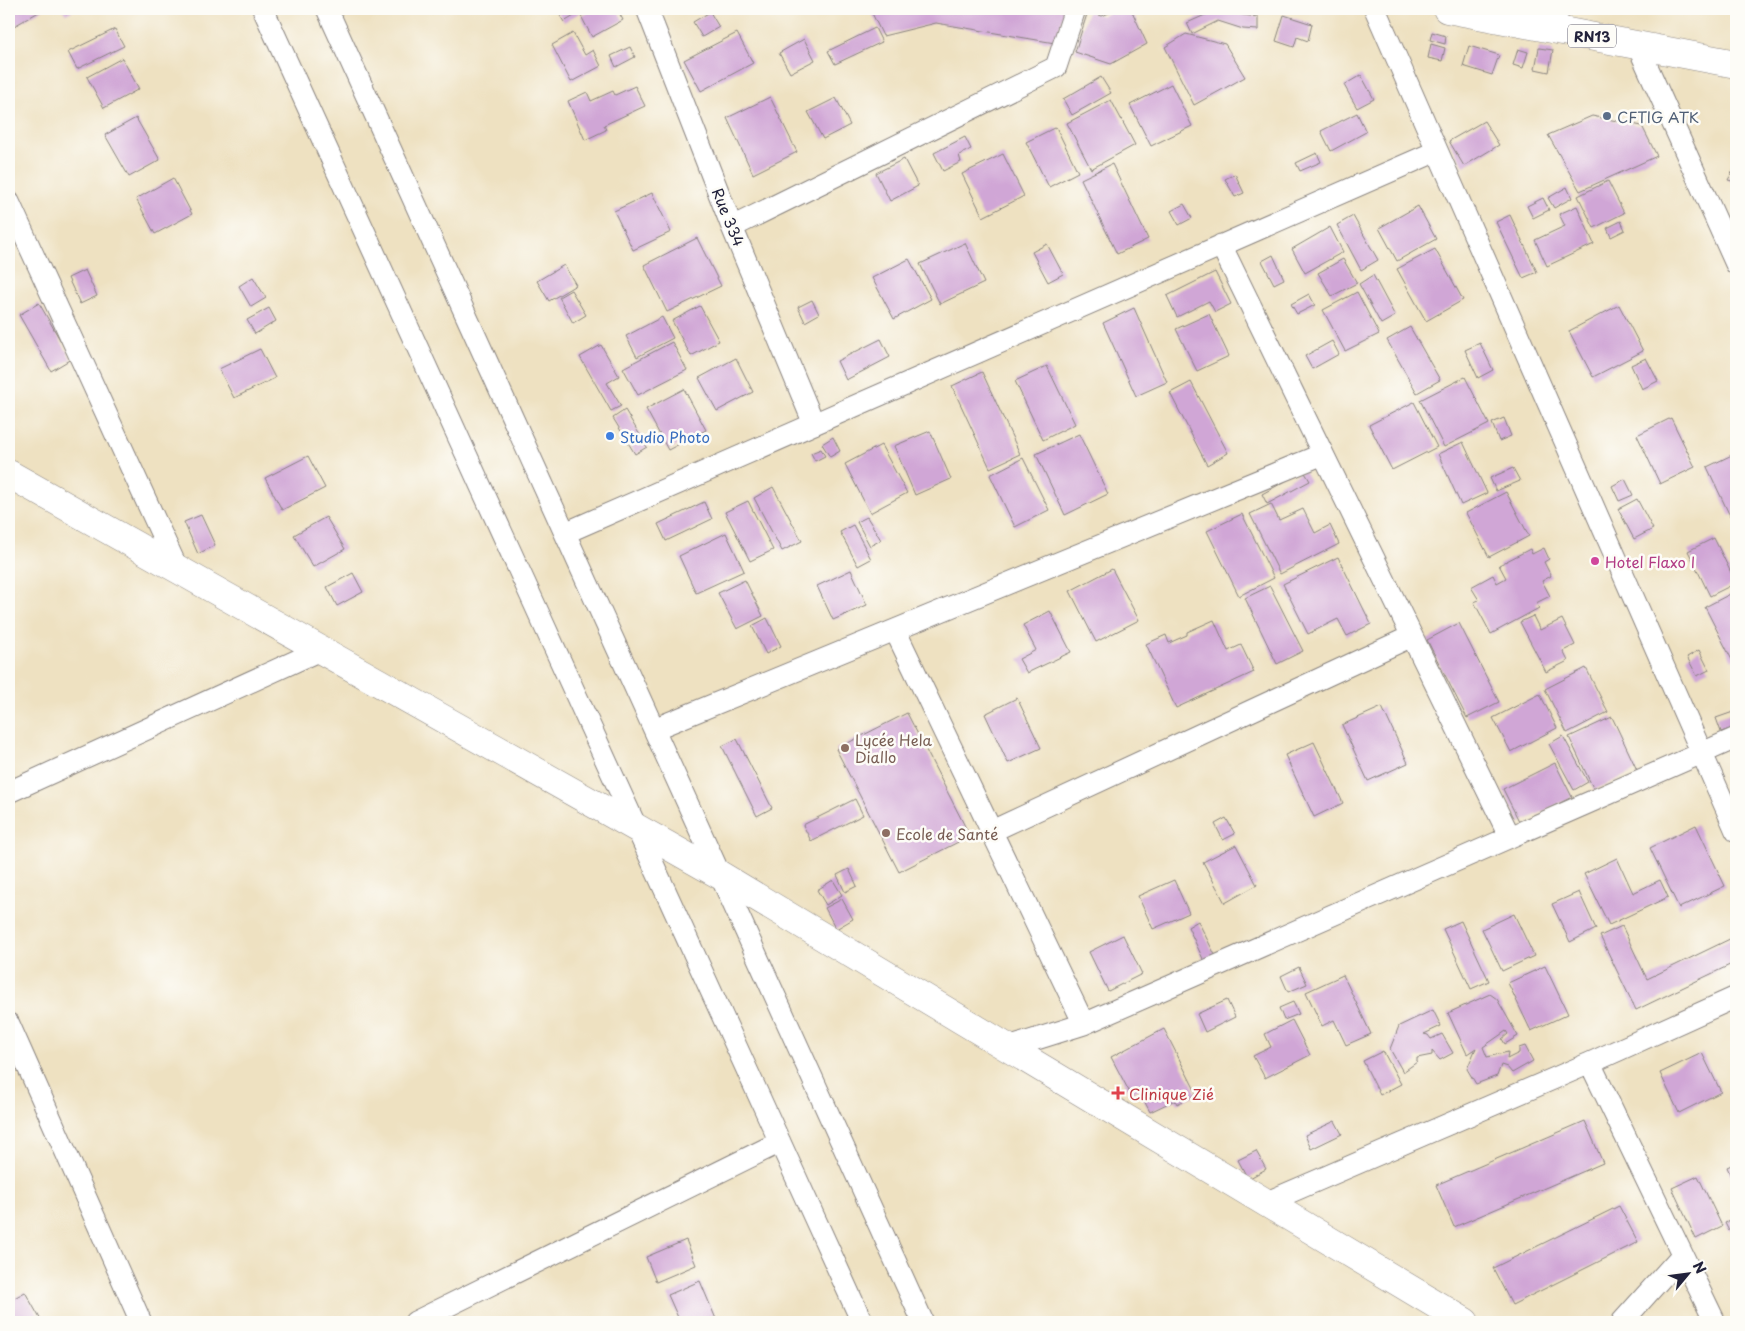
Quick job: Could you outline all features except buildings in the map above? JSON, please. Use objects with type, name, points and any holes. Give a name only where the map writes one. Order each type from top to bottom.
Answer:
[{"type":"street","points":[[262,9],[862,1322]]},
{"type":"street","points":[[327,9],[923,1322]]},
{"type":"street","name":"Rue 334","points":[[647,9],[732,227],[814,424]]},
{"type":"street","points":[[732,227],[1056,67],[1076,9]]},
{"type":"street","points":[[1375,9],[1736,831]]},
{"type":"street","name":"RN13","points":[[1447,9],[1557,20],[1637,44],[1736,64]]},
{"type":"street","points":[[1637,44],[1736,264]]},
{"type":"street","points":[[565,533],[1437,150]]},
{"type":"street","points":[[9,202],[178,570]]},
{"type":"street","points":[[1221,245],[1510,837]]},
{"type":"street","points":[[654,729],[1323,454]]},
{"type":"street","points":[[9,474],[720,875],[1465,1322]]},
{"type":"street","points":[[895,630],[1084,1024]]},
{"type":"street","points":[[992,831],[1412,636]]},
{"type":"street","points":[[9,792],[320,650]]},
{"type":"street","points":[[1008,1048],[1084,1024],[1736,738]]},
{"type":"street","points":[[1266,1203],[1590,1063],[1736,996]]},
{"type":"street","points":[[9,1024],[141,1322]]},
{"type":"street","points":[[1590,1063],[1715,1322]]},
{"type":"street","points":[[415,1322],[780,1142]]},
{"type":"street","points":[[1622,1322],[1682,1255]]},
{"type":"place","name":"CFTIG ATK","points":[[1607,116]]},
{"type":"place","name":"Studio Photo","points":[[610,436]]},
{"type":"place","name":"Hotel Flaxo I","points":[[1595,561]]},
{"type":"place","name":"Lycée Hela Diallo","points":[[845,748]]},
{"type":"place","name":"Ecole de Santé","points":[[886,833]]},
{"type":"place","name":"Clinique Zié","points":[[1118,1093]]}]
